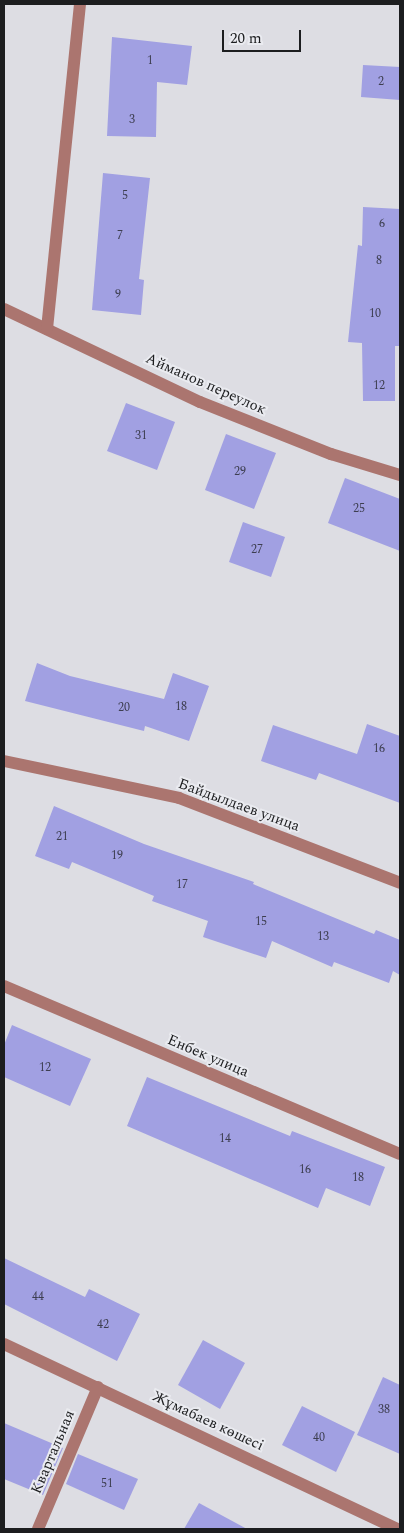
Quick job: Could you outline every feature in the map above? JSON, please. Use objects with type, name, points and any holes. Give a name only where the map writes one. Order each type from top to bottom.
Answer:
[{"type":"street","points":[[47,329],[80,4]]},
{"type":"street","name":"Айманов переулок","points":[[4,309],[200,402],[331,454],[400,475]]},
{"type":"street","name":"Байдылдаев улица","points":[[4,761],[179,798],[400,883]]},
{"type":"street","name":"Енбек улица","points":[[4,986],[400,1154]]},
{"type":"street","name":"Жұмабаев көшесі","points":[[4,1344],[397,1529]]},
{"type":"street","name":"Квартальная","points":[[38,1529],[98,1387]]},
{"type":"building","points":[[112,37],[192,46],[187,85],[157,82],[156,137],[107,136]]},
{"type":"building","points":[[363,65],[400,67],[400,100],[361,97]]},
{"type":"building","points":[[103,173],[150,178],[139,279],[144,280],[141,315],[92,310]]},
{"type":"building","points":[[363,207],[400,209],[400,325],[399,346],[395,346],[395,401],[363,401],[362,343],[348,342],[358,245],[362,246]]},
{"type":"building","points":[[126,403],[175,422],[157,470],[107,451]]},
{"type":"building","points":[[226,434],[276,453],[254,509],[205,490]]},
{"type":"building","points":[[345,478],[400,499],[400,551],[328,523]]},
{"type":"building","points":[[243,522],[285,537],[271,577],[229,562]]},
{"type":"building","points":[[37,663],[70,676],[164,699],[173,673],[209,686],[189,741],[145,726],[144,731],[25,701]]},
{"type":"building","points":[[367,724],[400,736],[400,803],[319,773],[316,780],[261,761],[273,725],[357,754]]},
{"type":"building","points":[[54,806],[144,844],[254,882],[253,884],[374,934],[376,930],[400,940],[400,975],[393,971],[389,983],[334,962],[332,967],[272,941],[266,958],[203,937],[208,921],[152,901],[154,896],[72,862],[69,869],[35,856]]},
{"type":"building","points":[[12,1025],[91,1059],[70,1106],[4,1077],[4,1045]]},
{"type":"building","points":[[147,1077],[290,1136],[292,1131],[385,1167],[370,1206],[326,1188],[318,1208],[127,1126]]},
{"type":"building","points":[[4,1258],[85,1297],[89,1289],[140,1314],[117,1361],[4,1304]]},
{"type":"building","points":[[203,1340],[245,1363],[220,1409],[178,1385]]},
{"type":"building","points":[[383,1377],[400,1385],[400,1454],[357,1435]]},
{"type":"building","points":[[302,1406],[355,1432],[336,1472],[282,1445]]},
{"type":"building","points":[[4,1423],[63,1448],[43,1495],[4,1479]]},
{"type":"building","points":[[78,1454],[138,1479],[124,1510],[66,1484]]},
{"type":"building","points":[[199,1503],[247,1529],[184,1529]]}]
